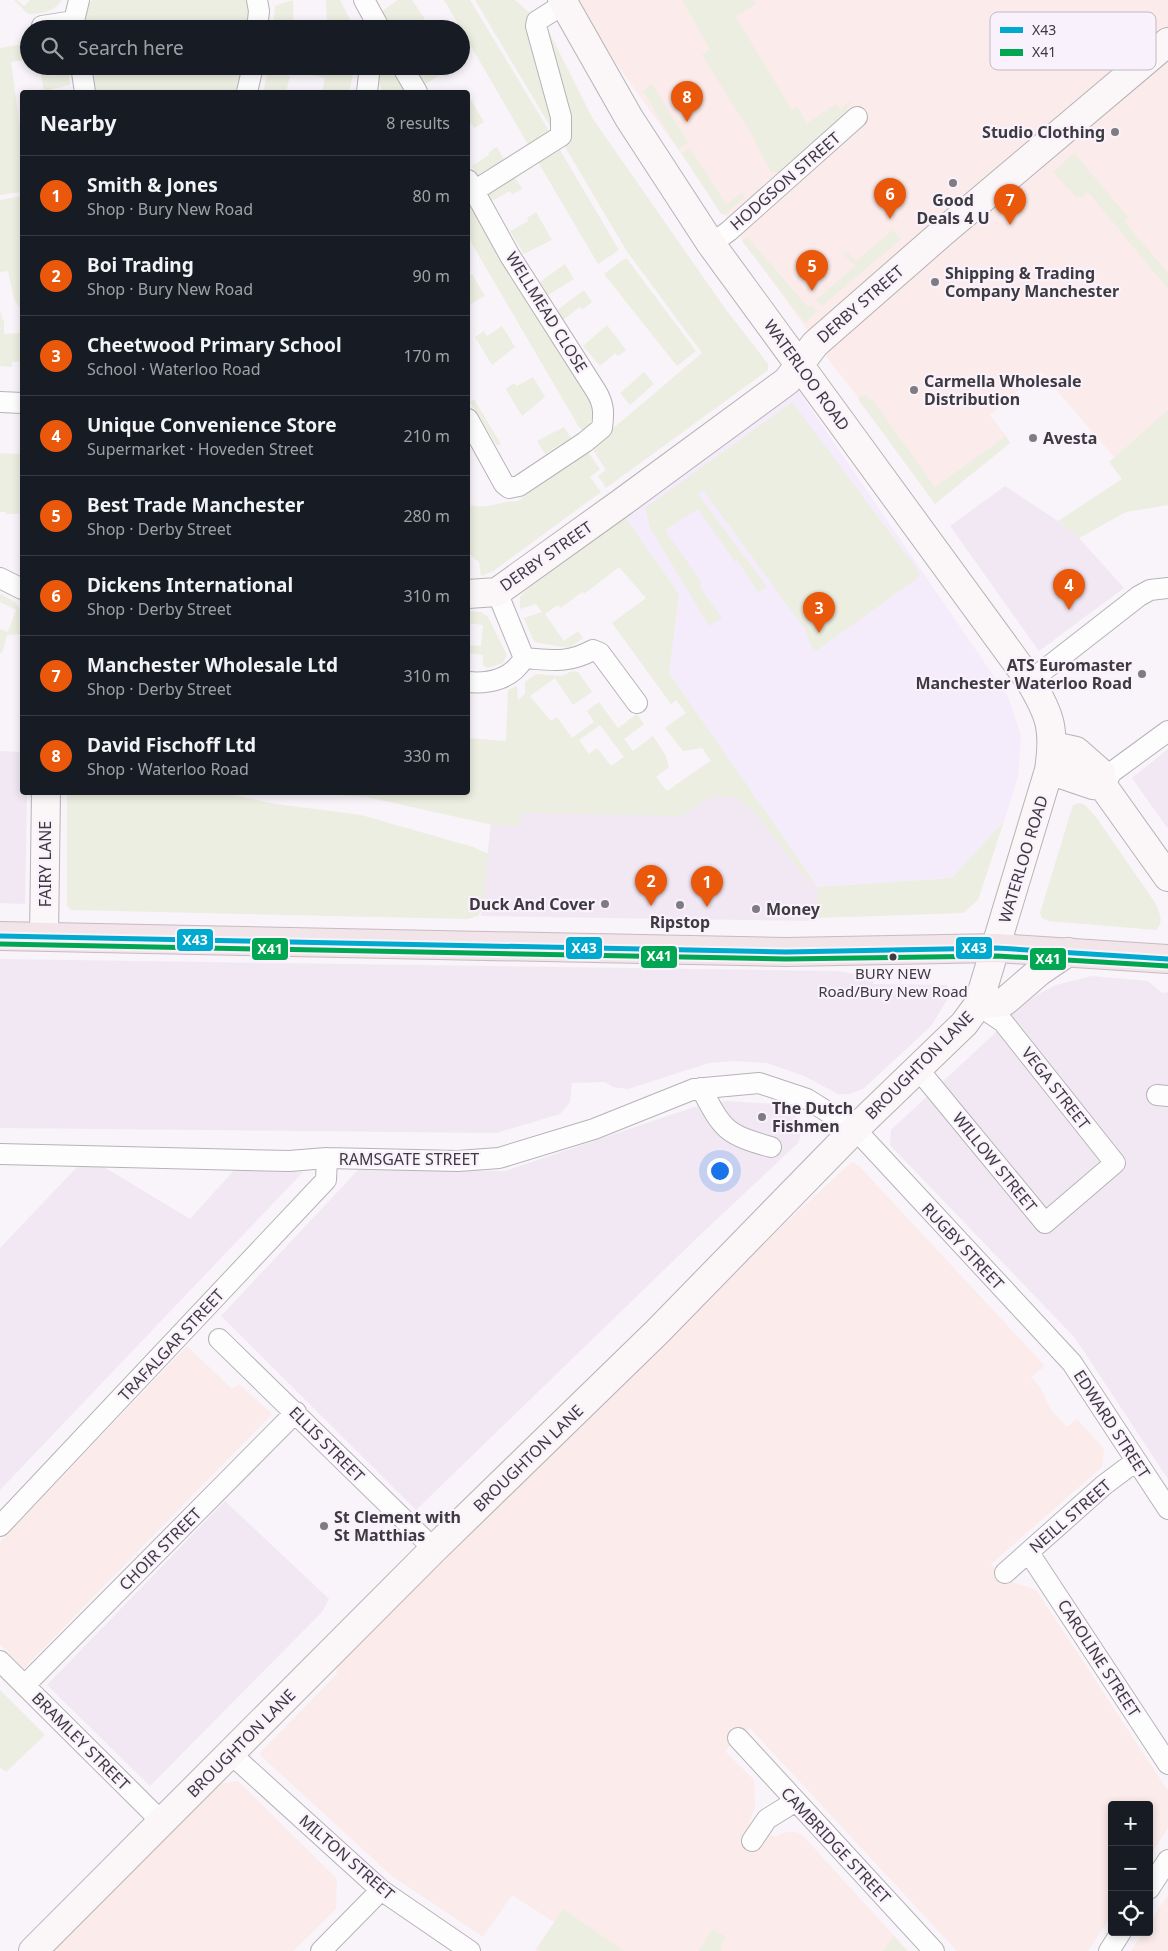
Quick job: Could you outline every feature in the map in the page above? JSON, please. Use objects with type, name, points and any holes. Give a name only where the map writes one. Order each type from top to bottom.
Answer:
[{"type":"highway","points":[[0,936],[786,952],[997,948],[1168,960]]},
{"type":"street","points":[[76,20],[79,0]]},
{"type":"street","points":[[257,0],[258,20]]},
{"type":"street","points":[[364,0],[375,20]]},
{"type":"street","points":[[471,186],[561,136],[561,117],[536,26],[537,21],[563,2]]},
{"type":"street","name":"WATERLOO ROAD","points":[[563,2],[629,118],[711,244],[1030,681],[1049,718],[1051,758],[997,948]]},
{"type":"street","name":"DERBY STREET","points":[[1156,52],[1168,42]]},
{"type":"street","name":"DERBY STREET","points":[[470,594],[496,592],[787,381],[811,348],[943,232],[1135,70]]},
{"type":"street","points":[[82,75],[84,90]]},
{"type":"street","points":[[247,90],[251,75]]},
{"type":"street","points":[[367,90],[369,75]]},
{"type":"street","points":[[408,75],[417,90]]},
{"type":"street","name":"HODGSON STREET","points":[[711,244],[729,232],[857,118]]},
{"type":"street","name":"WELLMEAD CLOSE","points":[[470,423],[504,484],[510,488],[519,486],[585,442],[602,428],[604,415],[602,401],[510,256],[471,186]]},
{"type":"street","points":[[0,402],[20,403]]},
{"type":"street","points":[[0,578],[20,588]]},
{"type":"street","points":[[1030,681],[1139,596],[1150,590],[1168,588]]},
{"type":"street","points":[[496,592],[524,658]]},
{"type":"street","points":[[524,658],[563,662],[581,657],[593,650],[600,653],[637,703]]},
{"type":"street","points":[[470,682],[504,678],[519,666],[524,658]]},
{"type":"street","points":[[1103,786],[1112,772],[1168,730]]},
{"type":"street","points":[[1051,758],[1092,785],[1103,786],[1168,877]]},
{"type":"street","name":"FAIRY LANE","points":[[44,936],[46,795]]},
{"type":"street","name":"BROUGHTON LANE","points":[[34,1951],[434,1550],[657,1332],[855,1129],[964,1024],[978,1005],[997,948]]},
{"type":"street","points":[[978,1005],[1004,1002],[1040,971],[1068,952]]},
{"type":"street","name":"VEGA STREET","points":[[978,1005],[1003,1022],[1115,1163],[1100,1176]]},
{"type":"street","name":"WILLOW STREET","points":[[918,1069],[1045,1223],[1100,1176]]},
{"type":"street","name":"RAMSGATE STREET","points":[[0,1154],[289,1161],[327,1158],[458,1161],[499,1158],[594,1130],[694,1089],[759,1083],[807,1099],[855,1129]]},
{"type":"street","points":[[702,1088],[719,1123],[742,1139],[771,1147]]},
{"type":"street","name":"RUGBY STREET","points":[[855,1129],[1072,1363]]},
{"type":"street","name":"TRAFALGAR STREET","points":[[0,1526],[326,1180],[327,1158]]},
{"type":"street","name":"ELLIS STREET","points":[[219,1339],[296,1412],[434,1550]]},
{"type":"street","name":"EDWARD STREET","points":[[1072,1363],[1168,1509]]},
{"type":"street","name":"CHOIR STREET","points":[[25,1685],[296,1412]]},
{"type":"street","name":"NEILL STREET","points":[[1005,1573],[1104,1486],[1136,1461]]},
{"type":"street","name":"CAROLINE STREET","points":[[1029,1552],[1168,1764]]},
{"type":"street","name":"BRAMLEY STREET","points":[[0,1661],[162,1822]]},
{"type":"street","name":"CAMBRIDGE STREET","points":[[738,1738],[934,1951]]},
{"type":"street","name":"MILTON STREET","points":[[231,1754],[381,1890],[470,1951]]},
{"type":"street","points":[[752,1841],[767,1819],[796,1801]]},
{"type":"street","points":[[1153,1883],[1168,1860]]},
{"type":"street","points":[[321,1951],[381,1890]]},
{"type":"street","points":[[1109,1951],[1118,1936]]},
{"type":"shaded area","points":[[14,0],[17,0],[24,6],[30,0],[62,0],[47,12],[28,14]]},
{"type":"shaded area","points":[[92,0],[246,0],[250,9],[249,20],[85,20],[86,7]]},
{"type":"shaded area","points":[[293,0],[294,20],[274,20],[275,6]]},
{"type":"shaded area","points":[[326,0],[340,0],[350,20],[327,20]]},
{"type":"shaded area","points":[[398,0],[412,0],[425,19],[387,20],[382,11]]},
{"type":"shaded area","points":[[444,0],[470,0],[551,134],[529,146],[470,45],[470,20],[456,20]]},
{"type":"shaded area","points":[[475,0],[515,0],[530,13],[530,23],[554,124],[553,131]]},
{"type":"shaded area","points":[[571,0],[1168,0],[1168,412],[1114,457],[1041,372],[990,415],[1006,436],[933,491],[831,363]]},
{"type":"shaded area","points":[[682,0],[753,0],[755,4],[736,17],[792,110],[797,107],[807,123],[836,104],[840,110],[852,99],[843,117],[783,173],[778,174],[770,170],[752,135],[702,55],[710,49]]},
{"type":"shaded area","points":[[547,28],[593,119],[724,307],[768,364],[768,370],[606,488],[598,476],[606,470],[591,447],[702,353],[626,250],[565,147],[571,132],[571,118]]},
{"type":"shaded area","points":[[20,45],[20,60],[11,62],[20,128],[20,192],[0,195],[0,48]]},
{"type":"shaded area","points":[[41,75],[69,75],[70,85],[52,90],[44,90]]},
{"type":"shaded area","points":[[91,75],[241,75],[238,90],[93,90]]},
{"type":"shaded area","points":[[267,75],[290,76],[286,90],[263,90]]},
{"type":"shaded area","points":[[312,75],[353,75],[349,90],[322,90],[325,78]]},
{"type":"shaded area","points":[[378,75],[396,75],[406,90],[382,90],[377,79]]},
{"type":"shaded area","points":[[418,75],[440,75],[424,85]]},
{"type":"shaded area","points":[[652,84],[688,142],[678,149],[643,91]]},
{"type":"shaded area","points":[[470,98],[484,122],[474,128],[472,124],[470,125]]},
{"type":"shaded area","points":[[497,147],[505,161],[478,177],[472,166],[489,155],[488,153]]},
{"type":"shaded area","points":[[690,148],[726,204],[743,192],[744,198],[724,215],[721,214],[682,154]]},
{"type":"shaded area","points":[[560,150],[619,250],[598,264],[538,162]]},
{"type":"shaded area","points":[[1074,153],[1128,217],[1124,221],[1168,273],[1168,289],[1088,192],[1082,197],[1076,197],[1053,172]]},
{"type":"shaded area","points":[[514,176],[522,189],[512,195],[510,191],[492,201],[486,192]]},
{"type":"shaded area","points":[[20,196],[20,308],[14,299],[8,271],[0,272],[0,200]]},
{"type":"shaded area","points":[[470,200],[590,402],[592,418],[590,425],[585,432],[579,427],[470,240]]},
{"type":"shaded area","points":[[536,212],[552,240],[524,254],[510,231],[528,221],[527,218]]},
{"type":"shaded area","points":[[893,230],[901,239],[822,306],[816,300],[855,266],[844,255],[847,252],[856,261]]},
{"type":"shaded area","points":[[747,237],[808,307],[811,304],[817,311],[805,323],[742,241]]},
{"type":"shaded area","points":[[624,259],[627,259],[696,351],[677,366],[604,274]]},
{"type":"shaded area","points":[[565,264],[574,279],[548,295],[540,282]]},
{"type":"shaded area","points":[[472,274],[485,296],[470,304],[470,276]]},
{"type":"shaded area","points":[[584,290],[592,302],[582,310],[580,307],[563,320],[556,311]]},
{"type":"shaded area","points":[[0,309],[2,319],[4,320],[4,334],[20,333],[20,362],[12,362],[12,367],[0,366]]},
{"type":"shaded area","points":[[607,325],[626,350],[618,356],[615,353],[600,366],[583,346]]},
{"type":"shaded area","points":[[502,326],[515,347],[492,365],[475,337],[484,331],[487,336]]},
{"type":"shaded area","points":[[644,372],[654,384],[630,405],[620,393]]},
{"type":"shaded area","points":[[533,377],[545,397],[522,416],[506,389],[514,383],[517,386]]},
{"type":"shaded area","points":[[796,387],[1008,697],[1021,736],[1018,776],[1004,821],[952,878],[818,887],[669,673],[679,594],[625,517]]},
{"type":"shaded area","points":[[865,394],[870,400],[872,399],[935,487],[1006,436],[1010,443],[935,504],[858,399]]},
{"type":"shaded area","points":[[474,399],[501,444],[497,446],[470,402]]},
{"type":"shaded area","points":[[792,402],[919,572],[919,577],[816,651],[813,651],[805,629],[703,490],[698,494],[767,587],[758,592],[737,560],[735,562],[698,509],[665,530],[702,583],[699,586],[722,618],[709,626],[650,528],[645,508]]},
{"type":"shaded area","points":[[1168,410],[1168,505],[1126,512],[1079,538],[1058,521],[1122,479],[1109,462]]},
{"type":"shaded area","points":[[564,427],[571,438],[545,454],[537,441]]},
{"type":"shaded area","points":[[587,451],[600,469],[590,477],[601,492],[492,572],[481,576],[479,562],[470,555],[470,505],[487,506],[518,501]]},
{"type":"shaded area","points":[[0,453],[20,454],[20,514],[0,512]]},
{"type":"shaded area","points":[[1005,486],[1058,521],[1079,538],[1124,588],[1039,651],[950,526]]},
{"type":"shaded area","points":[[625,517],[679,594],[669,673],[818,887],[800,871],[756,814],[735,797],[710,797],[682,816],[522,813],[520,826],[488,824],[367,797],[338,795],[470,795],[470,738],[506,741],[508,690],[517,686],[518,700],[525,694],[525,682],[536,674],[562,676],[572,671],[578,672],[592,692],[573,705],[555,678],[530,696],[551,721],[557,717],[572,738],[594,722],[587,711],[599,702],[618,728],[637,714],[644,724],[624,739],[633,751],[653,736],[666,756],[669,767],[656,777],[667,791],[711,761],[702,748],[683,751],[665,728],[686,713],[676,700],[671,704],[612,623],[646,598],[619,567],[584,594],[582,592],[561,608],[558,605],[545,614],[564,641],[578,631],[583,638],[569,648],[534,642],[524,618],[542,612],[536,604],[520,609],[520,597],[526,590]],"holes":[[[600,725],[624,757],[611,766],[597,748],[589,754],[579,740]]]},
{"type":"shaded area","points":[[0,594],[18,605],[20,609],[20,634],[7,635],[2,653],[0,653],[0,629],[8,632],[16,610],[0,602]]},
{"type":"shaded area","points":[[470,611],[481,612],[488,617],[507,655],[503,663],[487,668],[483,665],[483,655],[470,653],[470,645],[481,646],[483,625],[470,623]]},
{"type":"shaded area","points":[[1168,749],[1168,829],[1132,778]]},
{"type":"shaded area","points":[[0,751],[20,752],[20,795],[27,795],[25,904],[0,903]]},
{"type":"shaded area","points":[[723,752],[818,887],[816,921],[481,916],[493,803],[667,791]]},
{"type":"shaded area","points":[[67,795],[233,795],[276,804],[361,815],[473,847],[489,854],[483,909],[478,916],[468,919],[71,910],[67,906]]},
{"type":"shaded area","points":[[1080,803],[1085,805],[1096,817],[1156,904],[1161,921],[1156,930],[1048,921],[1042,918],[1040,913],[1073,805]]},
{"type":"shaded area","points":[[1004,821],[978,900],[963,913],[815,918],[818,887],[952,878]]},
{"type":"shaded area","points":[[0,959],[837,971],[873,977],[873,984],[947,985],[948,989],[947,1000],[931,1026],[863,1089],[849,1094],[838,1094],[804,1076],[767,1063],[733,1061],[709,1063],[628,1089],[613,1087],[605,1082],[572,1083],[570,1102],[560,1114],[496,1133],[0,1128]]},
{"type":"shaded area","points":[[1091,976],[1148,981],[1162,993],[1168,992],[1168,1479],[1075,1338],[890,1145],[891,1130],[997,1031],[1011,1014],[1035,996],[1056,985]]},
{"type":"shaded area","points":[[727,1101],[778,1104],[794,1113],[801,1131],[799,1142],[699,1236],[416,1510],[221,1316],[360,1168],[505,1171],[694,1107]]},
{"type":"shaded area","points":[[852,1162],[859,1166],[1045,1366],[1031,1377],[1040,1387],[1051,1410],[1067,1427],[1077,1419],[1104,1449],[1102,1467],[991,1564],[1007,1580],[1036,1590],[1168,1791],[1168,1828],[1153,1851],[1153,1801],[1108,1801],[1108,1921],[1088,1951],[957,1951],[750,1728],[725,1751],[754,1780],[755,1807],[749,1823],[775,1837],[786,1832],[796,1832],[803,1836],[908,1951],[536,1951],[554,1922],[512,1895],[483,1937],[392,1876],[259,1754],[337,1674],[336,1658],[654,1343]]},
{"type":"shaded area","points":[[81,1163],[99,1164],[190,1219],[235,1169],[303,1172],[0,1490],[0,1248]]},
{"type":"shaded area","points":[[187,1346],[232,1389],[239,1384],[272,1414],[24,1668],[0,1644],[0,1542]]},
{"type":"shaded area","points":[[225,1501],[329,1599],[322,1612],[150,1786],[47,1685]]},
{"type":"shaded area","points":[[0,1690],[45,1735],[6,1772],[0,1767]]},
{"type":"shaded area","points":[[238,1781],[337,1879],[336,1909],[293,1951],[45,1951],[212,1785]]},
{"type":"shaded area","points":[[1168,1895],[1168,1951],[1131,1951],[1140,1936],[1153,1936],[1153,1917]]},
{"type":"shaded area","points":[[563,1909],[624,1951],[540,1951],[537,1949]]},
{"type":"shaded area","points":[[713,1929],[725,1937],[720,1947],[722,1951],[699,1951]]},
{"type":"shaded area","points":[[894,1936],[907,1951],[883,1951]]},
{"type":"transit line","name":"X43","points":[[0,936],[786,952],[997,948],[1168,959]]},
{"type":"transit line","name":"X41","points":[[0,944],[786,959],[997,956],[1168,966]]},
{"type":"place","name":"David Fischoff Ltd","points":[[687,122]]},
{"type":"place","name":"Studio Clothing","points":[[1115,132]]},
{"type":"place","name":"Good Deals 4 U","points":[[953,183]]},
{"type":"place","name":"Dickens International","points":[[890,219]]},
{"type":"place","name":"Manchester Wholesale Ltd","points":[[1010,225]]},
{"type":"place","name":"Shipping & Trading Company Manchester","points":[[935,282]]},
{"type":"place","name":"Best Trade Manchester","points":[[812,291]]},
{"type":"place","name":"Carmella Wholesale Distribution","points":[[914,390]]},
{"type":"place","name":"Avesta","points":[[1033,438]]},
{"type":"place","name":"Unique Convenience Store","points":[[1069,610]]},
{"type":"place","name":"Cheetwood Primary School","points":[[819,633]]},
{"type":"place","name":"ATS Euromaster Manchester Waterloo Road","points":[[1142,674]]},
{"type":"place","name":"Duck And Cover","points":[[605,904]]},
{"type":"place","name":"Ripstop","points":[[680,905]]},
{"type":"place","name":"Boi Trading","points":[[651,906]]},
{"type":"place","name":"Smith & Jones","points":[[707,907]]},
{"type":"place","name":"Money","points":[[756,909]]},
{"type":"place","name":"BURY NEW Road/Bury New Road","points":[[893,957]]},
{"type":"place","name":"The Dutch Fishmen","points":[[762,1117]]},
{"type":"place","name":"St Clement with St Matthias","points":[[324,1526]]}]
